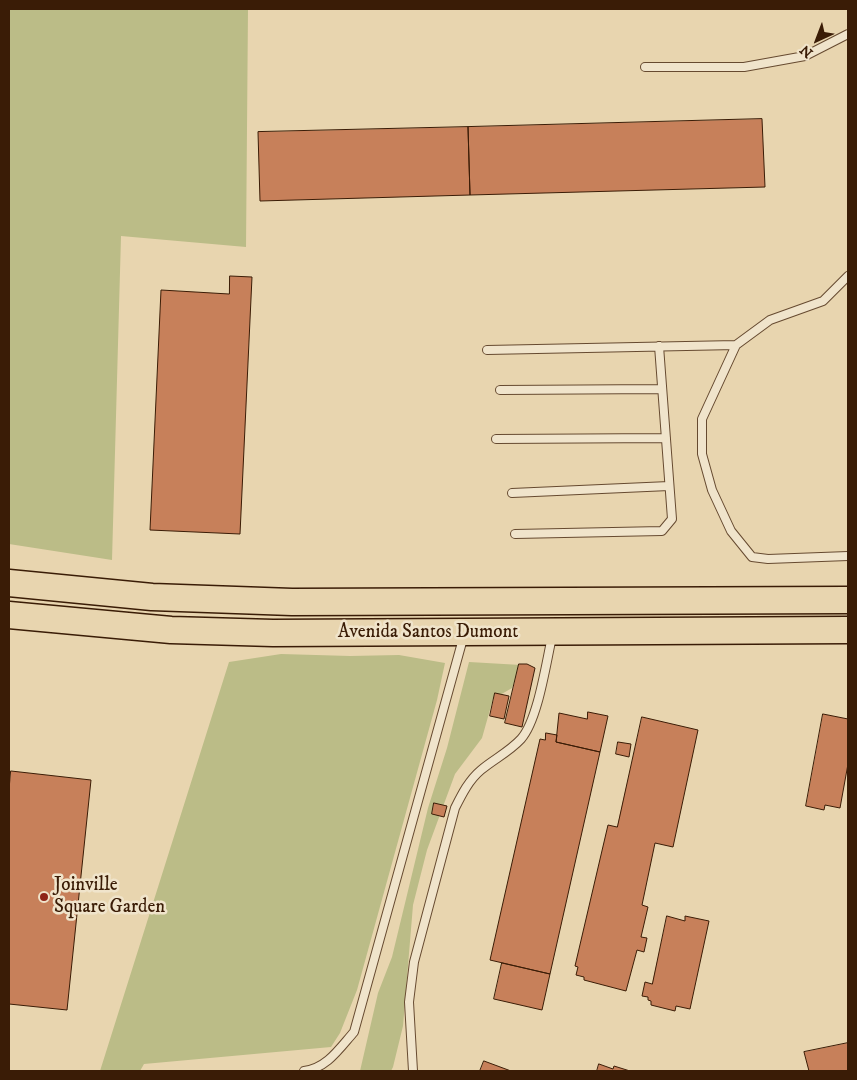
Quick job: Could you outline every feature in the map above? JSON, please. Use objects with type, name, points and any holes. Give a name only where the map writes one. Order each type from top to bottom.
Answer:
[{"type":"main road","name":"Avenida Santos Dumont","points":[[9,583],[152,597],[292,602],[848,600]]},
{"type":"main road","name":"Avenida Santos Dumont","points":[[9,615],[171,630],[273,633],[848,630]]},
{"type":"lane","points":[[644,67],[744,66],[805,56],[848,34]]},
{"type":"lane","points":[[848,276],[824,301],[770,320],[736,345],[702,419],[702,454],[712,490],[731,531],[752,557],[768,559],[848,556]]},
{"type":"lane","points":[[487,350],[736,345]]},
{"type":"lane","points":[[514,534],[662,531],[672,519],[659,346]]},
{"type":"lane","points":[[500,390],[662,389]]},
{"type":"lane","points":[[496,439],[666,438]]},
{"type":"lane","points":[[512,493],[669,486]]},
{"type":"lane","points":[[413,1071],[409,1002],[414,962],[455,808],[466,787],[480,770],[503,756],[522,738],[532,720],[553,632]]},
{"type":"lane","points":[[304,1071],[312,1070],[330,1060],[354,1032],[464,633]]},
{"type":"green space","points":[[9,9],[248,9],[246,247],[121,236],[112,560],[9,544]]},
{"type":"green space","points":[[281,654],[399,655],[445,663],[437,700],[357,990],[340,1033],[331,1047],[144,1064],[140,1071],[100,1071],[229,662]]},
{"type":"green space","points":[[469,662],[521,665],[512,688],[493,699],[482,738],[455,774],[427,850],[413,905],[403,1026],[393,1067],[391,1071],[360,1071],[378,993],[392,957],[428,808],[447,748]]},
{"type":"building","points":[[762,119],[765,187],[470,195],[468,127]]},
{"type":"building","points":[[468,127],[470,195],[260,201],[258,132]]},
{"type":"building","points":[[230,276],[252,277],[240,534],[150,530],[161,290],[229,294]]},
{"type":"building","points":[[519,664],[527,664],[535,668],[522,727],[505,723]]},
{"type":"building","points":[[495,693],[509,696],[504,719],[490,716]]},
{"type":"building","points":[[588,712],[608,716],[600,752],[556,742],[559,713],[587,719]]},
{"type":"building","points":[[823,714],[848,719],[848,764],[840,808],[825,805],[824,810],[806,806]]},
{"type":"building","points":[[642,717],[698,730],[673,847],[655,843],[642,905],[648,907],[641,937],[647,938],[644,952],[637,950],[626,991],[584,980],[584,977],[576,975],[578,967],[575,966],[608,825],[617,827]]},
{"type":"building","points":[[546,733],[557,735],[556,742],[600,752],[550,974],[490,960],[540,739],[545,740]]},
{"type":"building","points":[[618,742],[631,744],[629,757],[616,754]]},
{"type":"building","name":"Joinville Square Garden","points":[[11,771],[91,780],[67,1010],[9,1004],[9,790]]},
{"type":"building","points":[[434,803],[447,806],[444,817],[432,814]]},
{"type":"building","points":[[667,916],[685,921],[685,916],[709,921],[690,1009],[676,1006],[675,1011],[651,1005],[648,997],[642,996],[645,982],[652,984]]},
{"type":"building","points":[[502,963],[550,974],[542,1010],[494,999]]},
{"type":"building","points":[[848,1043],[848,1071],[809,1071],[804,1052]]},
{"type":"building","points":[[484,1061],[511,1071],[480,1071]]},
{"type":"building","points":[[599,1064],[613,1069],[614,1066],[630,1071],[597,1071]]},
{"type":"place","name":"Joinville Square Garden","points":[[44,897]]}]
